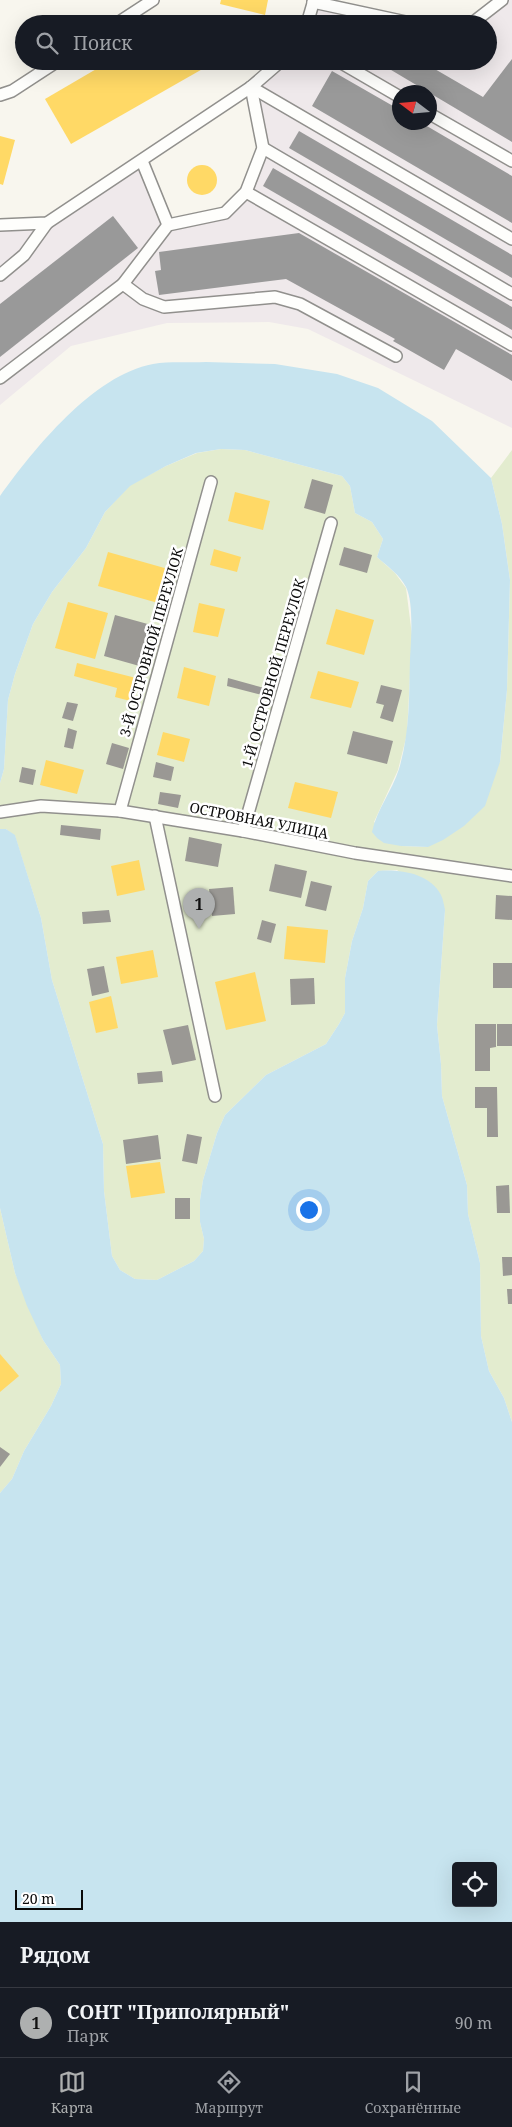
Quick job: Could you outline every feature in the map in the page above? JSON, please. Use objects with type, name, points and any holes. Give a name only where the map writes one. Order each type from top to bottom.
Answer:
[{"type":"lane","points":[[130,15],[153,0]]},
{"type":"lane","points":[[483,15],[502,0]]},
{"type":"lane","points":[[309,15],[313,1],[375,15]]},
{"type":"lane","points":[[0,95],[12,91],[44,70]]},
{"type":"lane","points":[[0,275],[24,255],[47,223],[251,87],[271,70]]},
{"type":"lane","points":[[354,70],[392,91]]},
{"type":"lane","points":[[0,378],[123,284],[168,225],[225,213],[246,192],[264,148],[251,87]]},
{"type":"lane","points":[[251,87],[512,239]]},
{"type":"lane","points":[[437,118],[512,161]]},
{"type":"lane","points":[[264,148],[512,294]]},
{"type":"lane","points":[[142,161],[168,225]]},
{"type":"lane","points":[[246,192],[512,346]]},
{"type":"lane","points":[[0,225],[47,223]]},
{"type":"lane","points":[[123,284],[142,299],[164,307],[275,297],[300,304],[396,356]]},
{"type":"lane","name":"3-Й ОСТРОВНОЙ ПЕРЕУЛОК","points":[[120,811],[211,482]]},
{"type":"lane","name":"1-Й ОСТРОВНОЙ ПЕРЕУЛОК","points":[[243,831],[331,523]]},
{"type":"lane","name":"ОСТРОВНАЯ УЛИЦА","points":[[0,812],[42,806],[120,811],[243,831],[354,853],[512,876]]},
{"type":"lane","points":[[155,816],[215,1096]]},
{"type":"shaded area","points":[[502,0],[512,0],[512,428],[308,329],[269,322],[167,323],[71,346],[0,405],[0,225],[47,223],[142,161],[168,225],[225,213],[246,192],[263,148],[251,87],[271,70],[497,70],[497,15],[483,15]]},
{"type":"shaded area","points":[[313,2],[373,15],[309,15]]},
{"type":"green space","points":[[221,449],[245,450],[342,476],[350,486],[355,513],[372,522],[383,539],[377,557],[395,573],[406,588],[412,635],[407,734],[398,770],[374,822],[401,846],[427,847],[500,762],[507,690],[510,580],[502,524],[491,478],[512,450],[512,1422],[504,1398],[489,1371],[481,1336],[480,1263],[468,1214],[467,1185],[442,1096],[437,1025],[445,910],[397,870],[378,871],[368,881],[363,908],[352,941],[345,978],[345,1013],[326,1044],[266,1075],[225,1115],[217,1133],[203,1180],[200,1200],[200,1222],[204,1239],[203,1251],[194,1261],[157,1280],[135,1279],[120,1270],[112,1256],[104,1191],[103,1144],[52,980],[41,918],[15,836],[6,829],[0,829],[0,783],[4,769],[8,700],[33,624],[52,592],[86,548],[105,512],[130,485],[166,466],[197,453]]},
{"type":"green space","points":[[0,1208],[15,1273],[43,1340],[60,1365],[61,1384],[51,1406],[24,1451],[12,1479],[0,1493]]},
{"type":"water","points":[[206,362],[275,364],[337,374],[378,388],[432,421],[491,478],[502,524],[510,580],[507,690],[500,762],[485,806],[464,826],[443,840],[428,847],[401,846],[384,843],[372,832],[377,816],[393,785],[403,755],[409,701],[411,612],[409,594],[400,579],[377,557],[383,539],[372,522],[355,513],[350,486],[342,476],[245,450],[221,449],[196,453],[166,466],[130,486],[105,512],[86,548],[52,592],[33,624],[8,700],[4,769],[0,783],[0,496],[30,457],[67,416],[87,398],[109,383],[131,371],[153,364]]},
{"type":"water","points":[[0,829],[6,829],[15,835],[41,918],[52,980],[103,1144],[104,1191],[112,1256],[120,1270],[135,1279],[157,1280],[194,1261],[203,1251],[204,1239],[200,1222],[200,1200],[203,1180],[217,1133],[225,1115],[266,1075],[326,1044],[339,1024],[345,1013],[345,978],[352,941],[363,908],[368,881],[378,871],[395,871],[422,877],[436,888],[442,897],[445,910],[437,1025],[442,1096],[467,1185],[468,1214],[480,1263],[481,1336],[489,1371],[504,1398],[512,1422],[512,1922],[0,1922],[0,1493],[12,1479],[24,1451],[51,1406],[61,1384],[60,1365],[43,1340],[27,1306],[15,1273],[0,1208]]},
{"type":"building: Жильё","points":[[221,0],[268,0],[265,15],[220,4]]},
{"type":"building: Жильё","points":[[95,70],[201,70],[71,144],[45,99]]},
{"type":"building: Жильё","points":[[0,136],[15,140],[3,185],[0,184]]},
{"type":"building: Жильё","points":[[202,165],[213,169],[217,180],[213,191],[202,195],[191,191],[187,180],[191,169]]},
{"type":"building: Жильё","points":[[235,492],[270,501],[263,530],[228,521]]},
{"type":"building: Жильё","points":[[214,549],[241,557],[237,572],[210,565]]},
{"type":"building: Жильё","points":[[108,552],[168,569],[158,603],[98,586]]},
{"type":"building: Жильё","points":[[68,602],[108,613],[95,659],[55,648]]},
{"type":"building: Жильё","points":[[199,603],[225,609],[218,637],[193,632]]},
{"type":"building: Жильё","points":[[336,609],[374,620],[364,655],[326,644]]},
{"type":"building: Жильё","points":[[77,663],[140,679],[134,702],[115,697],[117,688],[74,676]]},
{"type":"building: Жильё","points":[[184,667],[216,676],[209,706],[177,698]]},
{"type":"building: Жильё","points":[[318,671],[359,682],[351,708],[310,698]]},
{"type":"building: Жильё","points":[[163,732],[190,739],[184,762],[157,755]]},
{"type":"building: Жильё","points":[[46,760],[84,770],[77,794],[40,785]]},
{"type":"building: Жильё","points":[[295,782],[338,792],[331,818],[288,808]]},
{"type":"building: Жильё","points":[[139,860],[145,890],[117,896],[111,866]]},
{"type":"building: Жильё","points":[[287,926],[328,930],[325,963],[284,959]]},
{"type":"building: Жильё","points":[[153,950],[158,977],[121,984],[116,957]]},
{"type":"building: Жильё","points":[[255,972],[266,1021],[226,1030],[215,982]]},
{"type":"building: Жильё","points":[[111,996],[118,1028],[96,1033],[89,1002]]},
{"type":"building: Жильё","points":[[160,1162],[165,1193],[131,1198],[126,1166]]},
{"type":"building: Жильё","points":[[0,1354],[19,1376],[0,1392]]},
{"type":"building: Промзона","points":[[512,59],[512,142],[437,97],[437,85],[416,85],[391,70],[436,70],[483,97]]},
{"type":"building: Промзона","points":[[332,71],[392,105],[392,130],[434,130],[512,176],[512,223],[312,106]]},
{"type":"building: Промзона","points":[[299,131],[512,255],[512,278],[289,148]]},
{"type":"building: Промзона","points":[[273,168],[512,307],[512,330],[263,186]]},
{"type":"building: Промзона","points":[[113,216],[138,248],[0,357],[0,304]]},
{"type":"building: Промзона","points":[[299,233],[512,355],[512,381],[456,349],[444,370],[393,341],[395,339],[286,279],[159,295],[155,271],[161,270],[159,252]]},
{"type":"building: Прочее","points":[[312,479],[333,485],[325,514],[304,508]]},
{"type":"building: Прочее","points":[[344,547],[372,555],[367,573],[339,565]]},
{"type":"building: Прочее","points":[[115,615],[155,626],[143,667],[104,656]]},
{"type":"building: Прочее","points":[[228,678],[268,689],[266,696],[227,686]]},
{"type":"building: Прочее","points":[[381,685],[402,690],[393,722],[380,718],[384,705],[376,703]]},
{"type":"building: Прочее","points":[[67,702],[78,704],[73,721],[62,718]]},
{"type":"building: Прочее","points":[[68,728],[77,731],[73,749],[64,747]]},
{"type":"building: Прочее","points":[[353,731],[393,741],[387,764],[347,754]]},
{"type":"building: Прочее","points":[[112,743],[129,748],[123,769],[106,764]]},
{"type":"building: Прочее","points":[[156,762],[174,767],[171,781],[153,777]]},
{"type":"building: Прочее","points":[[22,767],[36,770],[33,785],[19,782]]},
{"type":"building: Прочее","points":[[160,792],[181,795],[178,808],[158,804]]},
{"type":"building: Прочее","points":[[61,825],[101,829],[100,840],[60,835]]},
{"type":"building: Прочее","points":[[189,837],[222,844],[218,867],[185,861]]},
{"type":"building: Прочее","points":[[275,864],[307,871],[301,898],[269,891]]},
{"type":"building: Прочее","points":[[311,881],[332,886],[326,911],[305,906]]},
{"type":"building: Прочее","points":[[233,887],[235,914],[212,916],[209,889]]},
{"type":"building: Прочее","points":[[496,895],[512,896],[512,920],[495,919]]},
{"type":"building: Прочее","points":[[109,910],[111,922],[83,924],[82,912]]},
{"type":"building: Прочее","points":[[262,920],[276,924],[271,943],[257,939]]},
{"type":"building: Прочее","points":[[493,963],[512,963],[512,988],[493,988]]},
{"type":"building: Прочее","points":[[104,966],[109,992],[92,996],[87,969]]},
{"type":"building: Прочее","points":[[314,978],[315,1004],[291,1005],[290,979]]},
{"type":"building: Прочее","points":[[475,1024],[496,1024],[496,1047],[490,1048],[490,1071],[475,1071]]},
{"type":"building: Прочее","points":[[497,1024],[512,1024],[512,1046],[497,1046]]},
{"type":"building: Прочее","points":[[188,1025],[196,1060],[172,1065],[163,1030]]},
{"type":"building: Прочее","points":[[162,1071],[163,1082],[138,1084],[137,1073]]},
{"type":"building: Прочее","points":[[475,1087],[497,1087],[498,1137],[487,1137],[487,1108],[475,1108]]},
{"type":"building: Прочее","points":[[187,1134],[202,1137],[197,1164],[182,1161]]},
{"type":"building: Прочее","points":[[158,1135],[161,1159],[126,1164],[123,1140]]},
{"type":"building: Прочее","points":[[509,1185],[510,1213],[497,1213],[496,1186]]},
{"type":"building: Прочее","points":[[175,1198],[190,1198],[190,1219],[175,1219]]},
{"type":"building: Прочее","points":[[502,1257],[512,1257],[512,1275],[503,1276]]},
{"type":"building: Прочее","points":[[507,1289],[512,1289],[512,1304],[508,1304]]},
{"type":"building: Прочее","points":[[0,1447],[10,1454],[0,1467]]},
{"type":"place","name":"СОНТ \"Приполярный\"","points":[[199,929]]}]
